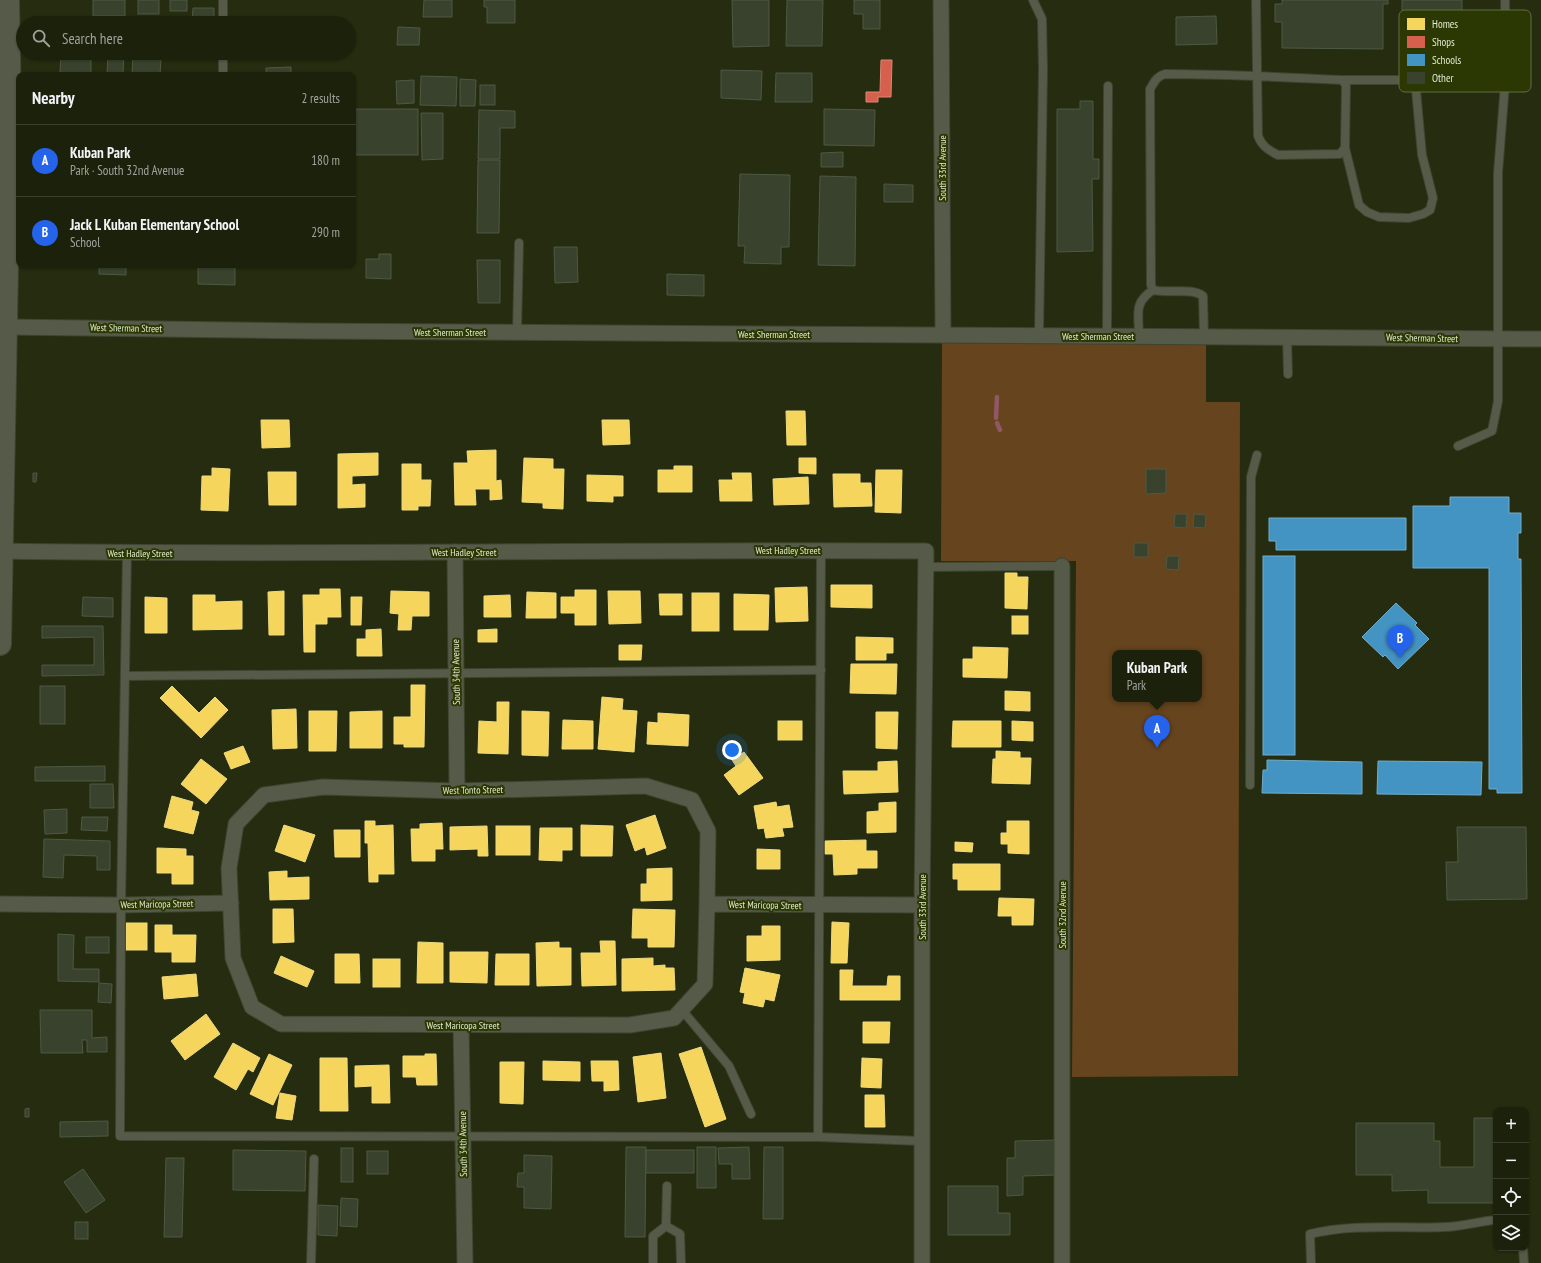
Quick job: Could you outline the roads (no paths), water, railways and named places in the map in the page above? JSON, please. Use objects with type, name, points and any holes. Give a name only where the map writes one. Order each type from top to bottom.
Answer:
[{"type":"main road","points":[[0,644],[5,105],[8,0]]},
{"type":"street","name":"South 33rd Avenue","points":[[942,0],[943,335]]},
{"type":"street","name":"West Sherman Street","points":[[4,317],[517,332],[1541,339]]},
{"type":"street","name":"West Hadley Street","points":[[1,551],[127,553],[821,550],[926,551]]},
{"type":"street","name":"South 33rd Avenue","points":[[922,1263],[922,905],[926,551]]},
{"type":"street","name":"South 34th Avenue","points":[[455,552],[457,791]]},
{"type":"street","name":"South 32nd Avenue","points":[[1062,566],[1062,1263]]},
{"type":"street","name":"West Tonto Street","points":[[231,903],[229,868],[236,824],[264,795],[323,787],[457,791],[646,786],[692,800],[708,831],[707,904]]},
{"type":"street","name":"West Maricopa Street","points":[[0,904],[121,905],[231,903],[233,958],[252,1007],[281,1024],[461,1025],[630,1025],[674,1018],[705,984],[707,904],[922,905]]},
{"type":"street","name":"South 34th Avenue","points":[[461,1025],[465,1263]]},
{"type":"lane","points":[[223,0],[223,16]]},
{"type":"lane","points":[[1033,0],[1042,19],[1043,63],[1039,335]]},
{"type":"lane","points":[[1256,0],[1258,136],[1260,142],[1268,150],[1278,155],[1340,154],[1344,148]]},
{"type":"lane","points":[[1505,0],[1505,10]]},
{"type":"lane","points":[[223,60],[223,72]]},
{"type":"lane","points":[[1153,290],[1150,284],[1150,88],[1159,76],[1166,74],[1342,80],[1399,80]]},
{"type":"lane","points":[[1342,80],[1346,85],[1344,148],[1359,205],[1367,212],[1378,217],[1409,218],[1423,214],[1430,210],[1433,198],[1422,155],[1416,92]]},
{"type":"lane","points":[[1107,336],[1108,86]]},
{"type":"lane","points":[[1458,446],[1492,432],[1498,401],[1498,174],[1504,92]]},
{"type":"lane","points":[[517,332],[519,243]]},
{"type":"lane","points":[[1139,336],[1138,308],[1144,296],[1153,290],[1192,292],[1203,296],[1204,336]]},
{"type":"lane","points":[[1287,337],[1288,374]]},
{"type":"lane","points":[[1250,785],[1251,477],[1257,456]]},
{"type":"lane","points":[[818,1137],[821,550]]},
{"type":"lane","points":[[127,553],[121,905],[120,1136],[818,1137],[922,1141]]},
{"type":"lane","points":[[926,567],[1062,566]]},
{"type":"lane","points":[[125,676],[821,670]]},
{"type":"lane","points":[[682,1010],[729,1066],[751,1114]]},
{"type":"lane","points":[[311,1263],[314,1159]]},
{"type":"lane","points":[[666,1226],[667,1186]]},
{"type":"lane","points":[[1311,1263],[1310,1234],[1325,1230],[1378,1227],[1446,1227],[1493,1220]]},
{"type":"lane","points":[[653,1263],[653,1236],[666,1226]]},
{"type":"lane","points":[[666,1226],[680,1234],[681,1263]]},
{"type":"lane","points":[[1523,1251],[1524,1263]]},
{"type":"waterway","points":[[996,418],[997,397]]},
{"type":"waterway","points":[[997,423],[1000,430]]},
{"type":"place","name":"Jack L Kuban Elementary School","points":[[1400,658]]},
{"type":"place","name":"Kuban Park","points":[[1157,748]]}]
